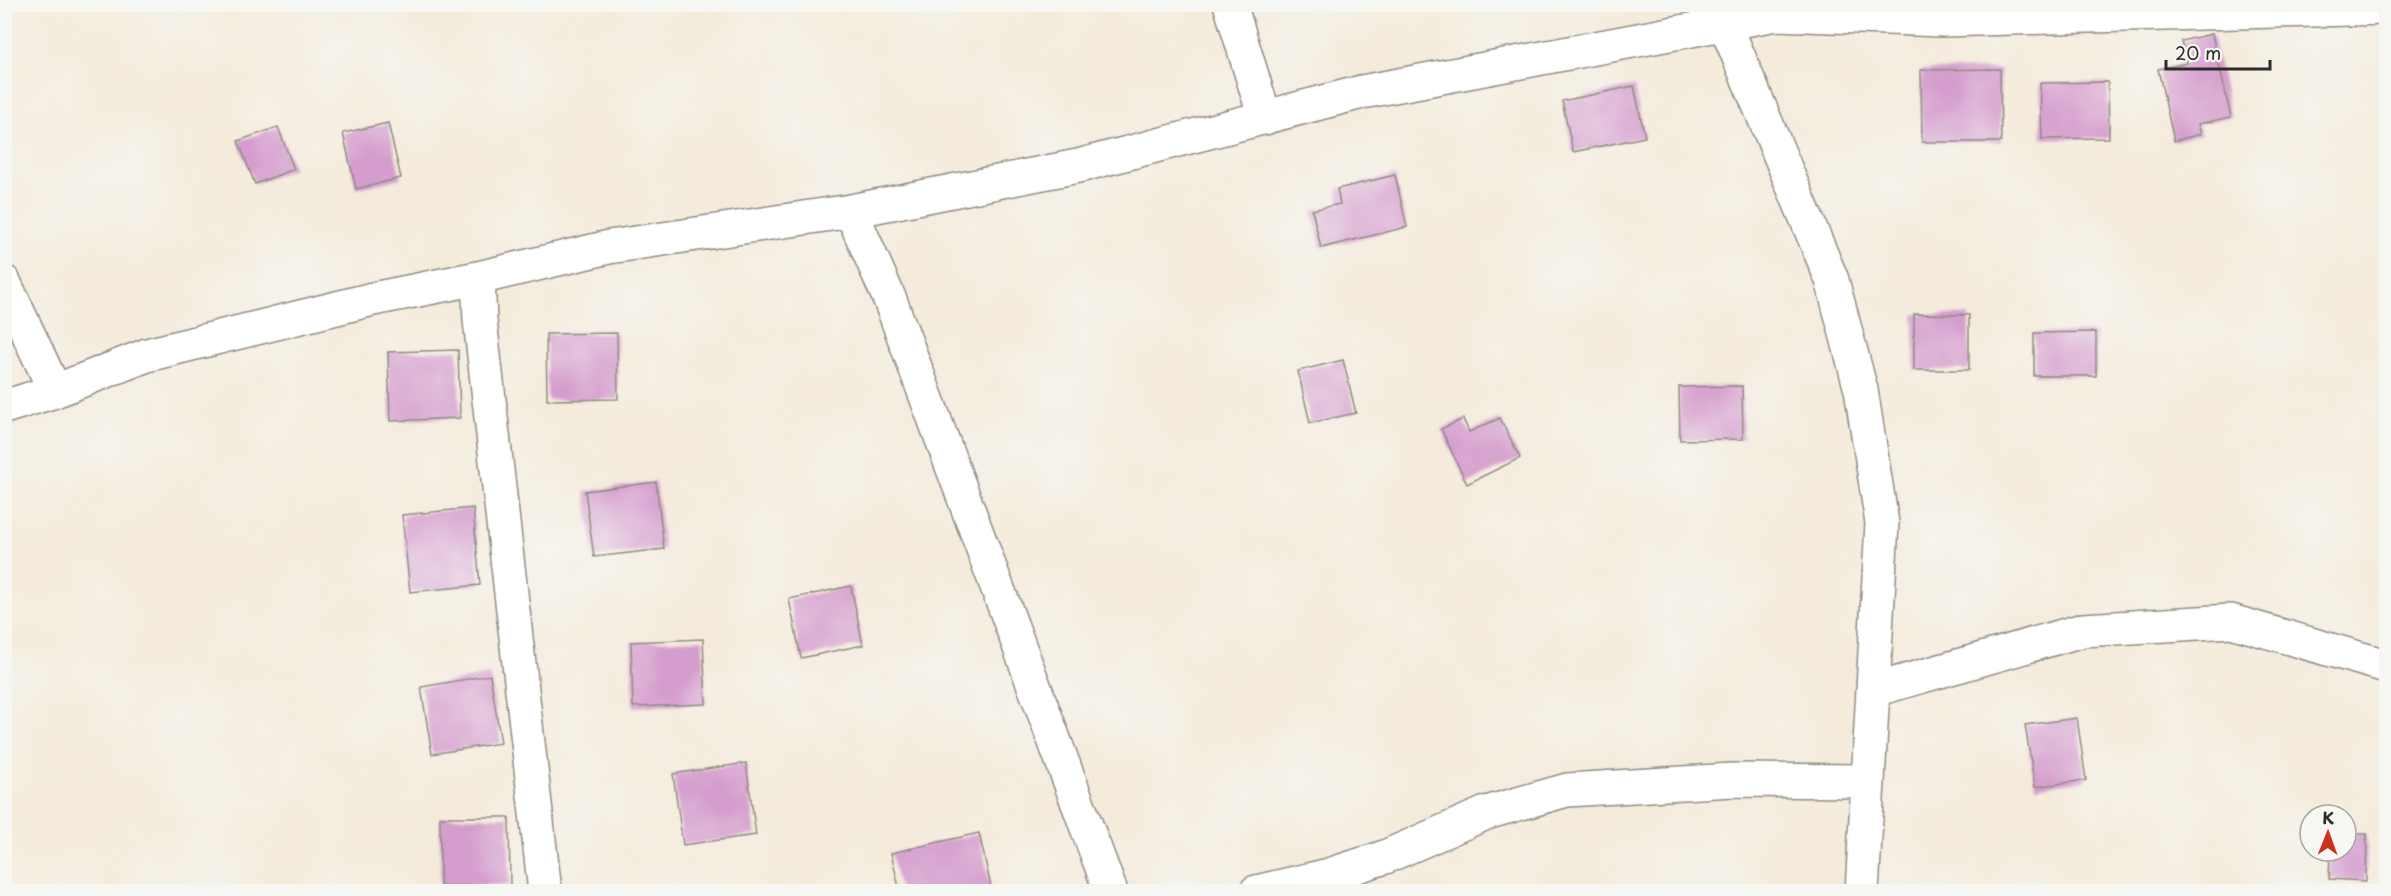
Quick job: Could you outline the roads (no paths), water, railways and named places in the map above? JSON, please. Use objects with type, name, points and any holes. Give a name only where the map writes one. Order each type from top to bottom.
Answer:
[{"type":"street","points":[[1230,4],[1265,118]]},
{"type":"street","points":[[4,407],[55,391],[147,355],[373,299],[478,278],[609,247],[851,211],[1078,166],[1373,90],[1776,14],[1942,20],[2386,8]]},
{"type":"street","points":[[1725,24],[1832,280],[1861,390],[1882,523],[1862,891]]},
{"type":"street","points":[[851,211],[890,300],[1111,891]]},
{"type":"street","points":[[478,278],[480,320],[545,891]]},
{"type":"street","points":[[4,282],[55,391]]},
{"type":"street","points":[[1874,690],[2083,630],[2231,621],[2386,666]]},
{"type":"street","points":[[1256,891],[1329,875],[1374,860],[1486,813],[1567,790],[1732,780],[1869,781]]}]
